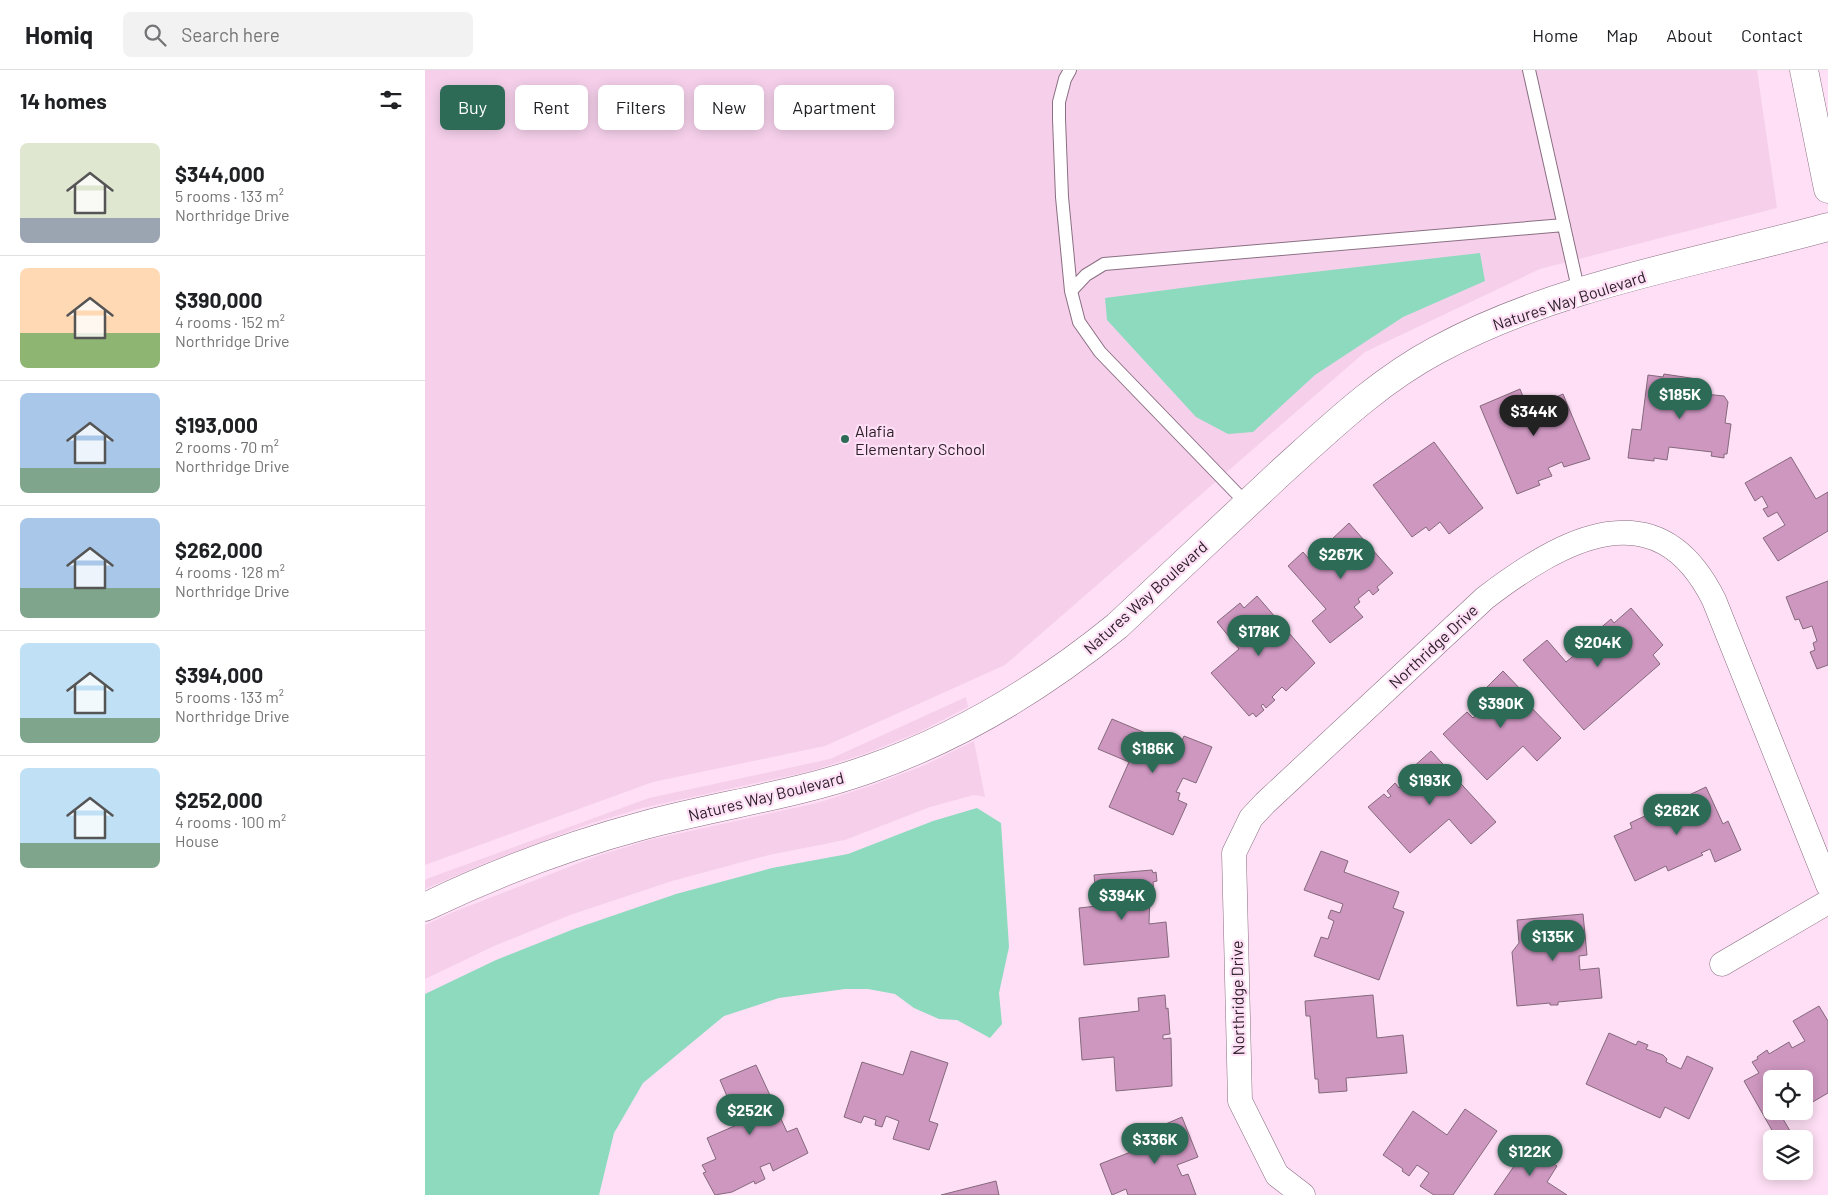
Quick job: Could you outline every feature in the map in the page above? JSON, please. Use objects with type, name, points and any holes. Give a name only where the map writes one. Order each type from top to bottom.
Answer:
[{"type":"street","points":[[1805,70],[1828,188]]},
{"type":"street","name":"Natures Way Boulevard","points":[[425,907],[493,877],[593,840],[645,824],[814,787],[920,749],[1009,704],[1087,651],[1117,626],[1347,411],[1413,364],[1483,328],[1579,293],[1828,227]]},
{"type":"street","name":"Northridge Drive","points":[[1303,1195],[1277,1175],[1240,1101],[1234,853],[1251,818],[1265,803],[1485,598],[1515,575],[1546,556],[1596,536],[1622,532],[1636,533],[1670,546],[1697,570],[1713,600],[1828,885]]},
{"type":"street","points":[[1722,964],[1828,902]]},
{"type":"lane","points":[[1070,70],[1059,102],[1059,119],[1062,197],[1071,292],[1079,322],[1100,352],[1247,504]]},
{"type":"lane","points":[[1529,70],[1579,293]]},
{"type":"lane","points":[[1071,292],[1086,274],[1104,264],[1564,225]]},
{"type":"shaded area","name":"Alafia Elementary School","points":[[425,70],[1757,70],[1777,208],[1540,269],[1365,352],[1005,665],[825,746],[653,782],[425,865]]},
{"type":"shaded area","points":[[1480,253],[1485,281],[1403,317],[1315,375],[1253,432],[1228,434],[1196,417],[1107,320],[1105,298]]},
{"type":"shaded area","points":[[966,697],[968,707],[915,734],[864,754],[811,771],[642,808],[589,824],[488,862],[425,889],[425,880],[429,878],[649,798],[830,759]]},
{"type":"shaded area","points":[[974,741],[985,797],[974,795],[930,807],[845,840],[769,855],[672,881],[570,915],[492,947],[425,979],[425,925],[451,913],[597,856],[649,840],[817,803],[873,785],[925,765]]},
{"type":"shaded area","points":[[977,808],[1001,823],[1009,947],[999,993],[1002,1024],[990,1038],[957,1020],[939,1019],[914,1008],[895,994],[868,989],[845,989],[779,998],[724,1016],[643,1083],[614,1133],[599,1195],[425,1195],[425,994],[496,960],[574,929],[676,894],[772,868],[848,854],[933,821]]},
{"type":"building","points":[[1664,374],[1697,379],[1695,393],[1724,396],[1728,402],[1725,423],[1731,424],[1727,454],[1724,454],[1724,458],[1711,456],[1712,452],[1669,447],[1667,460],[1654,458],[1654,461],[1628,458],[1632,429],[1641,430],[1648,375],[1663,377]]},
{"type":"building","points":[[1520,389],[1528,409],[1563,394],[1590,459],[1564,467],[1562,462],[1548,468],[1552,476],[1538,481],[1540,485],[1517,494],[1480,406]]},
{"type":"building","points":[[1434,442],[1483,508],[1449,534],[1440,522],[1429,531],[1426,527],[1412,537],[1373,485]]},
{"type":"building","points":[[1791,457],[1816,499],[1828,492],[1828,531],[1778,561],[1763,538],[1785,525],[1777,512],[1768,517],[1763,509],[1768,507],[1762,496],[1755,501],[1745,483]]},
{"type":"building","points":[[1349,523],[1393,573],[1377,587],[1379,590],[1373,595],[1369,590],[1358,599],[1360,602],[1354,607],[1363,617],[1330,643],[1312,621],[1326,609],[1288,566],[1303,552],[1310,560]]},
{"type":"building","points":[[1828,581],[1828,665],[1817,669],[1810,652],[1815,650],[1813,643],[1817,641],[1812,626],[1803,629],[1799,619],[1795,620],[1786,597]]},
{"type":"building","points":[[1257,596],[1315,663],[1286,691],[1282,687],[1272,697],[1275,700],[1266,708],[1263,704],[1261,706],[1264,710],[1256,717],[1253,713],[1249,716],[1211,673],[1239,649],[1217,622],[1240,603],[1244,608]]},
{"type":"building","points":[[1631,608],[1663,645],[1653,655],[1660,664],[1584,730],[1523,660],[1547,640],[1566,662],[1593,640],[1587,633],[1594,627],[1597,631],[1611,619],[1614,623]]},
{"type":"building","points":[[1503,671],[1524,693],[1520,696],[1561,738],[1537,761],[1523,746],[1487,780],[1443,734],[1467,712],[1473,718],[1489,703],[1480,694]]},
{"type":"building","points":[[1112,719],[1179,747],[1184,736],[1212,747],[1196,783],[1183,778],[1176,792],[1180,793],[1178,800],[1187,804],[1173,835],[1109,807],[1129,762],[1098,749]]},
{"type":"building","points":[[1431,751],[1496,822],[1471,844],[1449,819],[1410,853],[1368,807],[1384,794],[1388,798],[1391,796],[1387,791],[1395,783],[1399,788],[1415,774],[1411,769]]},
{"type":"building","points":[[1706,787],[1723,824],[1728,821],[1741,850],[1715,862],[1710,849],[1701,853],[1703,855],[1668,871],[1666,866],[1635,881],[1614,836],[1632,828],[1630,823]]},
{"type":"building","points":[[1321,851],[1348,861],[1344,872],[1399,892],[1393,908],[1404,912],[1379,980],[1314,956],[1321,937],[1328,939],[1334,921],[1328,918],[1331,910],[1340,913],[1343,904],[1304,890]]},
{"type":"building","points":[[1152,870],[1153,873],[1156,872],[1157,881],[1153,882],[1154,891],[1150,891],[1149,924],[1166,922],[1169,957],[1084,965],[1079,908],[1097,906],[1094,875]]},
{"type":"building","points":[[1583,914],[1587,955],[1579,956],[1580,970],[1599,968],[1602,998],[1558,1002],[1558,1005],[1550,1005],[1550,1003],[1517,1006],[1512,952],[1519,943],[1517,920]]},
{"type":"building","points":[[1165,995],[1170,1034],[1163,1035],[1163,1039],[1171,1038],[1172,1086],[1116,1091],[1114,1057],[1082,1060],[1079,1018],[1139,1011],[1138,998]]},
{"type":"building","points":[[1373,995],[1377,1038],[1403,1035],[1407,1073],[1346,1078],[1347,1091],[1319,1093],[1318,1079],[1315,1079],[1310,1016],[1306,1016],[1305,1001]]},
{"type":"building","points":[[1819,1006],[1828,1021],[1828,1093],[1813,1102],[1813,1070],[1763,1070],[1763,1114],[1744,1081],[1759,1073],[1752,1062],[1767,1050],[1769,1054],[1789,1042],[1792,1048],[1805,1041],[1793,1021]]},
{"type":"building","points":[[1609,1033],[1636,1045],[1638,1041],[1648,1045],[1646,1049],[1663,1055],[1667,1059],[1666,1062],[1681,1069],[1687,1056],[1713,1068],[1689,1119],[1665,1107],[1660,1118],[1586,1084]]},
{"type":"building","points":[[911,1051],[948,1063],[929,1121],[938,1124],[929,1150],[893,1139],[899,1121],[886,1116],[882,1127],[875,1125],[876,1120],[864,1116],[861,1123],[844,1117],[862,1062],[903,1075]]},
{"type":"building","points":[[756,1065],[787,1132],[797,1128],[808,1153],[773,1171],[770,1163],[760,1167],[765,1179],[755,1184],[754,1181],[732,1192],[715,1195],[703,1173],[706,1172],[702,1165],[716,1159],[707,1138],[739,1124],[720,1080]]},
{"type":"building","points":[[1465,1109],[1497,1131],[1453,1195],[1434,1195],[1420,1186],[1429,1173],[1417,1165],[1409,1176],[1402,1171],[1403,1169],[1383,1155],[1413,1111],[1447,1135]]},
{"type":"building","points":[[1182,1117],[1198,1157],[1177,1165],[1182,1176],[1188,1174],[1196,1195],[1128,1195],[1126,1189],[1112,1195],[1100,1164],[1159,1141],[1154,1129]]},
{"type":"building","points":[[1766,1120],[1784,1120],[1789,1130],[1772,1130]]},
{"type":"building","points":[[1528,1146],[1557,1166],[1547,1182],[1567,1195],[1494,1195]]},
{"type":"building","points":[[996,1181],[999,1195],[941,1195]]},
{"type":"place","name":"Alafia Elementary School","points":[[845,439]]}]
